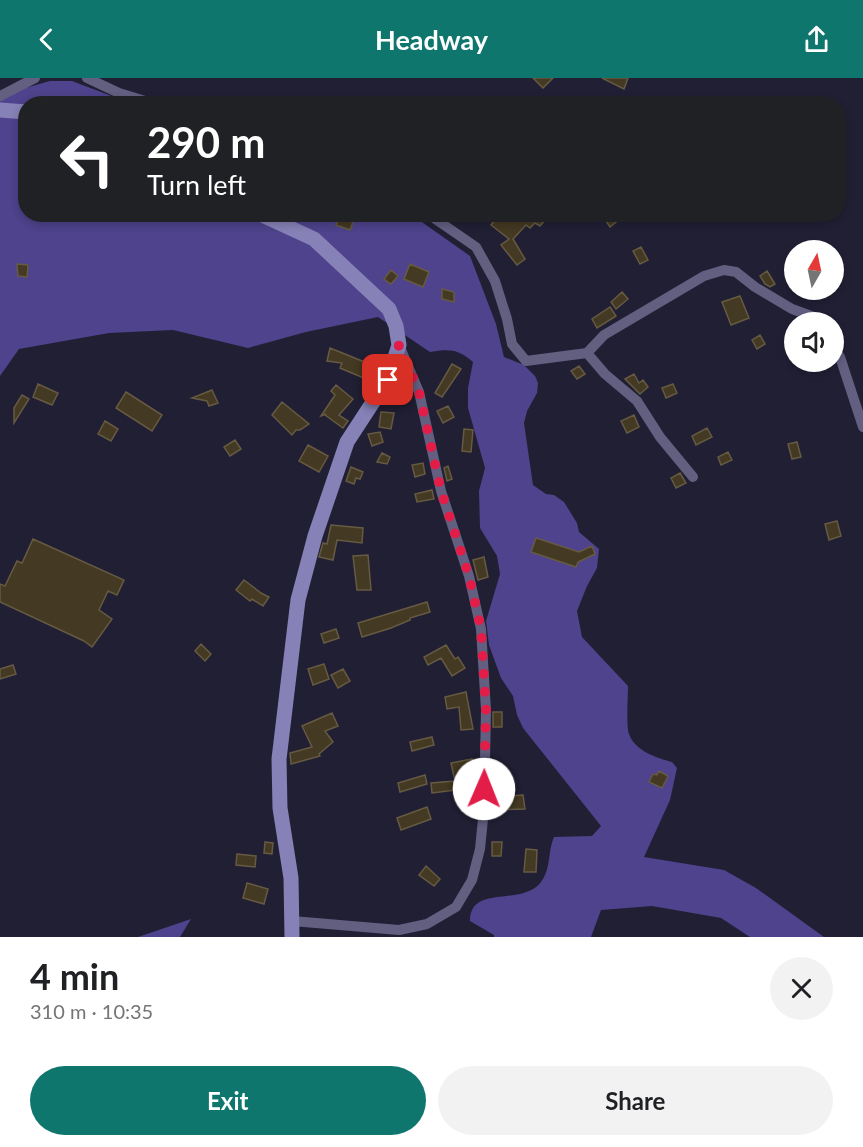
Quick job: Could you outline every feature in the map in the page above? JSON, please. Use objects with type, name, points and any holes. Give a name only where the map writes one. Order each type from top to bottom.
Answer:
[{"type":"main road","points":[[0,110],[18,111]]},
{"type":"main road","points":[[277,222],[314,239],[389,309],[396,326],[399,345],[388,380],[348,442],[315,536],[298,600],[279,759],[280,808],[291,878],[292,937]]},
{"type":"street","points":[[0,96],[35,78]]},
{"type":"street","points":[[87,78],[129,96]]},
{"type":"street","points":[[440,222],[476,247],[495,280],[512,344],[526,360],[586,353],[604,335],[704,276],[724,270],[736,272],[755,287],[800,312]]},
{"type":"street","points":[[292,921],[399,930],[427,924],[456,908],[472,880],[480,849],[484,809],[486,710],[481,629],[469,576],[441,491],[419,392],[399,345]]},
{"type":"street","points":[[586,353],[605,374],[637,401],[660,437],[693,477]]},
{"type":"street","points":[[844,369],[863,427]]},
{"type":"shaded area","points":[[50,81],[72,81],[112,96],[18,96],[18,222],[422,222],[470,256],[496,324],[504,357],[524,365],[535,376],[538,383],[537,393],[527,411],[524,423],[533,485],[564,502],[577,523],[579,532],[599,549],[597,568],[577,611],[582,637],[628,686],[628,725],[632,740],[641,749],[653,756],[672,762],[677,768],[670,800],[644,857],[724,870],[756,888],[824,937],[750,937],[721,918],[652,906],[601,910],[591,937],[494,937],[470,921],[472,910],[478,903],[487,899],[522,893],[541,882],[554,837],[592,836],[601,826],[523,728],[517,715],[513,696],[501,678],[489,645],[486,621],[500,574],[497,556],[480,528],[479,491],[485,468],[468,408],[468,388],[473,362],[453,351],[430,352],[378,317],[306,332],[248,348],[173,330],[109,333],[19,349],[0,376],[0,95]]},
{"type":"shaded area","points":[[191,919],[180,937],[138,937]]},
{"type":"building","points":[[533,78],[553,78],[543,88]]},
{"type":"building","points":[[602,78],[628,78],[624,89]]},
{"type":"building","points":[[337,222],[353,222],[350,230],[336,225]]},
{"type":"building","points":[[493,222],[543,222],[540,226],[535,223],[530,228],[526,225],[513,239],[525,259],[517,265],[501,245],[509,239],[491,225]]},
{"type":"building","points":[[607,222],[616,222],[610,227]]},
{"type":"building","points":[[641,247],[648,260],[640,264],[633,251]]},
{"type":"building","points":[[17,264],[28,265],[27,277],[18,276]]},
{"type":"building","points":[[410,264],[429,272],[423,287],[404,279]]},
{"type":"building","points":[[391,270],[398,276],[391,284],[384,279]]},
{"type":"building","points":[[767,271],[775,284],[770,287],[760,276]]},
{"type":"building","points":[[442,289],[454,292],[454,302],[442,299]]},
{"type":"building","points":[[622,292],[628,299],[616,309],[611,302]]},
{"type":"building","points":[[740,296],[749,318],[731,325],[722,302]]},
{"type":"building","points":[[610,307],[616,316],[597,328],[592,319]]},
{"type":"building","points":[[760,335],[765,344],[757,349],[752,340]]},
{"type":"building","points":[[330,348],[372,365],[366,379],[340,368],[342,363],[327,361]]},
{"type":"building","points":[[452,364],[461,369],[442,397],[435,393]]},
{"type":"building","points":[[579,366],[585,374],[577,379],[571,371]]},
{"type":"building","points":[[634,374],[639,383],[643,380],[648,387],[640,394],[625,379]]},
{"type":"building","points":[[38,384],[58,393],[52,405],[33,397]]},
{"type":"building","points":[[673,384],[677,393],[666,398],[662,388]]},
{"type":"building","points":[[336,385],[353,399],[339,415],[348,421],[343,428],[326,414],[321,416],[335,395],[331,391]]},
{"type":"building","points":[[212,390],[218,403],[209,406],[207,401],[192,398]]},
{"type":"building","points":[[126,392],[162,415],[152,431],[116,408]]},
{"type":"building","points":[[22,395],[29,399],[14,423],[14,408]]},
{"type":"building","points":[[282,402],[309,424],[296,430],[292,435],[272,415]]},
{"type":"building","points":[[448,406],[454,417],[443,423],[437,411]]},
{"type":"building","points":[[381,412],[394,413],[391,429],[379,427]]},
{"type":"building","points":[[634,415],[639,427],[627,433],[621,421]]},
{"type":"building","points":[[105,421],[118,429],[111,441],[98,434]]},
{"type":"building","points":[[707,428],[712,437],[696,445],[692,436]]},
{"type":"building","points":[[464,429],[473,430],[471,452],[462,451]]},
{"type":"building","points":[[380,432],[383,442],[372,446],[368,434]]},
{"type":"building","points":[[235,440],[241,449],[230,456],[224,447]]},
{"type":"building","points":[[797,442],[801,457],[792,459],[788,444]]},
{"type":"building","points":[[308,445],[328,456],[319,472],[299,461]]},
{"type":"building","points":[[728,452],[732,460],[721,465],[718,457]]},
{"type":"building","points":[[382,453],[390,457],[387,464],[377,462]]},
{"type":"building","points":[[423,463],[425,474],[415,477],[412,465]]},
{"type":"building","points":[[448,466],[452,479],[447,481],[444,468]]},
{"type":"building","points":[[351,467],[363,472],[360,479],[356,478],[354,484],[346,481]]},
{"type":"building","points":[[680,473],[686,483],[676,488],[671,478]]},
{"type":"building","points":[[432,490],[434,499],[417,502],[415,494]]},
{"type":"building","points":[[837,521],[841,536],[829,540],[825,524]]},
{"type":"building","points":[[331,525],[363,528],[362,543],[337,540],[333,560],[319,557],[323,543],[327,544]]},
{"type":"building","points":[[536,538],[579,552],[592,546],[595,554],[578,562],[576,567],[531,552]]},
{"type":"building","points":[[33,539],[124,580],[117,595],[108,591],[99,610],[112,619],[92,647],[84,641],[0,602],[0,584],[5,586],[17,561],[22,563]]},
{"type":"building","points":[[368,555],[371,590],[357,590],[353,556]]},
{"type":"building","points":[[484,557],[488,577],[478,580],[473,560]]},
{"type":"building","points":[[244,580],[269,597],[263,606],[252,599],[250,601],[236,590]]},
{"type":"building","points":[[427,602],[430,612],[362,637],[358,623]]},
{"type":"building","points":[[336,629],[339,638],[324,643],[321,634]]},
{"type":"building","points":[[201,644],[211,654],[205,661],[195,651]]},
{"type":"building","points":[[446,645],[455,659],[458,657],[465,668],[452,676],[441,658],[428,665],[424,657]]},
{"type":"building","points":[[324,664],[329,679],[313,685],[308,669]]},
{"type":"building","points":[[13,665],[16,674],[0,679],[0,669]]},
{"type":"building","points":[[343,669],[350,681],[338,688],[331,675]]},
{"type":"building","points":[[466,692],[473,729],[461,730],[459,707],[447,709],[445,697]]},
{"type":"building","points":[[493,712],[502,712],[502,727],[493,727]]},
{"type":"building","points":[[332,713],[338,726],[325,731],[333,742],[319,754],[320,756],[291,764],[290,753],[312,747],[302,726]]},
{"type":"building","points":[[432,737],[434,745],[412,751],[410,742]]},
{"type":"building","points":[[472,759],[474,769],[469,770],[473,790],[432,793],[431,783],[455,781],[451,763]]},
{"type":"building","points":[[492,765],[502,765],[502,782],[492,783]]},
{"type":"building","points":[[659,771],[668,776],[662,788],[649,782],[653,774],[657,775]]},
{"type":"building","points":[[425,775],[427,784],[400,792],[398,783]]},
{"type":"building","points":[[523,795],[525,809],[496,810],[496,800],[510,800],[510,796]]},
{"type":"building","points":[[427,807],[431,819],[401,830],[397,818]]},
{"type":"building","points":[[265,842],[273,843],[272,854],[264,853]]},
{"type":"building","points":[[492,842],[502,842],[501,856],[492,856]]},
{"type":"building","points":[[526,849],[537,850],[536,872],[524,872]]},
{"type":"building","points":[[237,854],[256,856],[255,867],[236,865]]},
{"type":"building","points":[[426,866],[440,879],[434,886],[419,875]]},
{"type":"building","points":[[247,883],[268,889],[264,904],[243,898]]},
{"type":"route","points":[[388,380],[399,345],[419,392],[441,491],[469,576],[481,629],[486,710],[484,789]]}]
